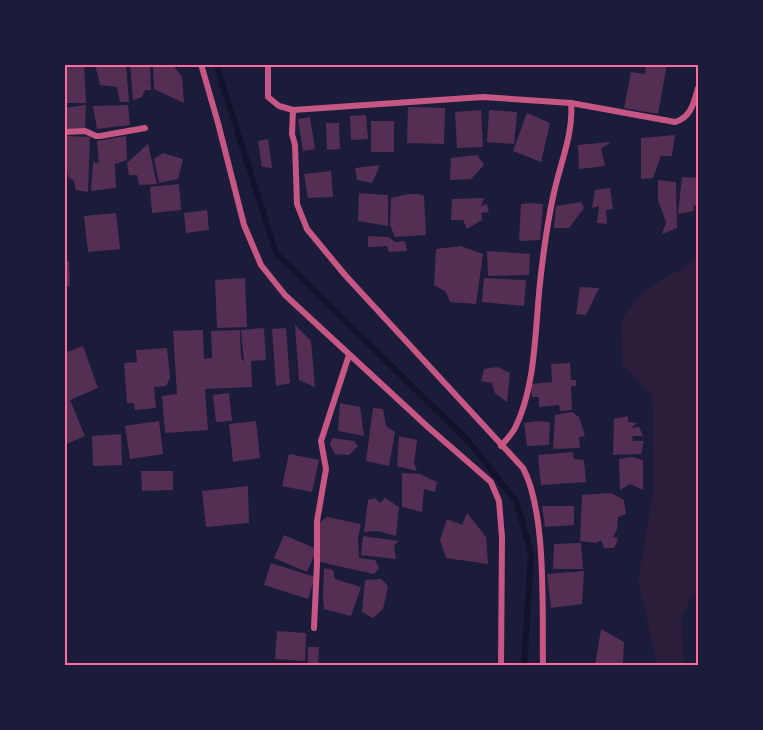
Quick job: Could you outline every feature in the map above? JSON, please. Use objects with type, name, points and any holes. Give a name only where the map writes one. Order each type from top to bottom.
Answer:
[{"type":"street","points":[[201,64],[219,123],[244,225],[261,265],[285,295],[490,482],[496,491],[502,537],[501,666]]},
{"type":"street","points":[[268,64],[268,97],[279,106],[293,110],[483,97],[571,102],[675,122],[683,119],[690,112],[699,88]]},
{"type":"street","points":[[501,446],[514,429],[523,408],[536,341],[540,283],[553,196],[570,128],[571,102]]},
{"type":"street","points":[[293,110],[292,134],[295,145],[297,204],[307,229],[345,275],[523,468],[531,483],[540,546],[543,666]]},
{"type":"street","points":[[64,132],[85,131],[100,136],[145,128]]},
{"type":"street","points":[[314,628],[317,521],[326,469],[321,441],[349,355]]},
{"type":"shaded area","points":[[698,258],[698,588],[681,616],[684,665],[657,665],[638,579],[653,492],[652,396],[622,363],[621,321],[642,292]]},
{"type":"building","points":[[64,64],[84,64],[86,103],[64,103]]},
{"type":"building","points":[[95,64],[126,64],[129,102],[120,102],[117,87],[100,85]]},
{"type":"building","points":[[130,64],[150,64],[151,90],[145,90],[142,97],[133,100]]},
{"type":"building","points":[[153,64],[172,64],[182,77],[184,103],[154,89]]},
{"type":"building","points":[[646,64],[667,64],[658,114],[624,108],[631,72],[645,74]]},
{"type":"building","points":[[86,105],[85,129],[64,129],[64,108]]},
{"type":"building","points":[[128,105],[130,125],[97,129],[93,106]]},
{"type":"building","points":[[408,107],[445,108],[444,144],[407,143]]},
{"type":"building","points":[[481,110],[483,147],[457,148],[455,112]]},
{"type":"building","points":[[489,110],[517,112],[514,144],[487,142]]},
{"type":"building","points":[[527,113],[550,123],[541,162],[513,151]]},
{"type":"building","points":[[366,115],[368,139],[351,140],[350,116]]},
{"type":"building","points":[[310,117],[315,149],[303,151],[298,119]]},
{"type":"building","points":[[371,121],[394,121],[394,152],[371,152]]},
{"type":"building","points":[[326,123],[339,123],[340,149],[327,150]]},
{"type":"building","points":[[675,135],[672,156],[661,156],[653,178],[641,179],[641,138]]},
{"type":"building","points":[[64,136],[90,137],[88,192],[76,190],[74,181],[68,177]]},
{"type":"building","points":[[126,136],[127,160],[115,164],[116,188],[91,191],[93,162],[99,163],[97,141]]},
{"type":"building","points":[[268,139],[272,168],[262,167],[258,141]]},
{"type":"building","points":[[611,142],[601,149],[605,166],[579,169],[578,145]]},
{"type":"building","points":[[148,144],[157,184],[139,185],[137,175],[129,175],[127,163]]},
{"type":"building","points":[[163,153],[183,159],[178,179],[159,183],[154,159]]},
{"type":"building","points":[[477,155],[484,165],[471,179],[450,180],[451,158]]},
{"type":"building","points":[[380,165],[372,183],[357,180],[355,168]]},
{"type":"building","points":[[331,171],[333,197],[308,198],[304,174]]},
{"type":"building","points":[[682,177],[698,178],[698,207],[693,205],[694,211],[678,214]]},
{"type":"building","points":[[658,180],[676,182],[677,228],[662,234],[666,222],[658,200]]},
{"type":"building","points":[[179,184],[181,210],[152,213],[150,187]]},
{"type":"building","points":[[610,188],[613,209],[606,210],[607,224],[597,223],[599,206],[592,208],[595,190]]},
{"type":"building","points":[[359,193],[388,195],[388,226],[358,221]]},
{"type":"building","points":[[408,194],[424,196],[426,235],[395,237],[390,225],[391,198]]},
{"type":"building","points":[[484,198],[481,206],[487,204],[489,212],[481,213],[482,220],[467,229],[463,220],[451,220],[452,199]]},
{"type":"building","points":[[581,202],[584,208],[569,228],[554,228],[556,206]]},
{"type":"building","points":[[521,204],[543,204],[540,240],[519,241]]},
{"type":"building","points":[[207,210],[209,230],[186,233],[184,213]]},
{"type":"building","points":[[116,213],[120,249],[88,252],[84,216]]},
{"type":"building","points":[[368,236],[388,237],[396,242],[405,241],[407,251],[389,252],[387,246],[368,247]]},
{"type":"building","points":[[461,246],[483,254],[476,304],[450,302],[446,292],[434,285],[436,249]]},
{"type":"building","points":[[487,251],[530,254],[529,275],[488,276]]},
{"type":"building","points":[[64,261],[69,261],[70,286],[64,286]]},
{"type":"building","points":[[245,278],[247,327],[217,328],[215,280]]},
{"type":"building","points":[[484,278],[526,280],[524,306],[482,302]]},
{"type":"building","points":[[580,287],[599,288],[586,315],[576,314]]},
{"type":"building","points":[[295,325],[311,341],[315,387],[299,380]]},
{"type":"building","points":[[264,328],[266,360],[251,361],[252,387],[205,389],[208,430],[165,433],[162,396],[177,394],[173,331],[203,330],[204,359],[212,358],[211,331],[240,330],[241,358],[244,362],[241,330]]},
{"type":"building","points":[[286,328],[290,383],[276,386],[272,329]]},
{"type":"building","points":[[83,346],[98,388],[70,400],[85,436],[64,445],[64,353]]},
{"type":"building","points":[[167,348],[170,378],[166,386],[154,387],[156,408],[135,410],[134,403],[127,403],[124,363],[137,362],[136,350]]},
{"type":"building","points":[[570,363],[571,380],[576,380],[576,386],[571,386],[572,410],[560,411],[559,405],[539,407],[539,397],[532,397],[531,384],[552,382],[551,364]]},
{"type":"building","points":[[498,367],[510,373],[507,402],[495,393],[492,383],[481,381],[484,369]]},
{"type":"building","points":[[229,393],[232,421],[216,422],[213,395]]},
{"type":"building","points":[[340,403],[360,407],[364,436],[338,431]]},
{"type":"building","points":[[373,408],[383,409],[386,426],[395,432],[389,466],[366,461]]},
{"type":"building","points":[[572,412],[579,417],[585,436],[579,437],[580,448],[553,449],[555,415]]},
{"type":"building","points":[[628,416],[628,422],[637,423],[631,428],[639,427],[643,436],[632,436],[633,441],[644,441],[641,454],[613,455],[614,419]]},
{"type":"building","points":[[159,421],[163,454],[130,459],[125,426]]},
{"type":"building","points":[[256,421],[260,458],[233,462],[229,424]]},
{"type":"building","points":[[550,422],[549,445],[527,446],[524,423]]},
{"type":"building","points":[[121,434],[122,465],[93,466],[92,436]]},
{"type":"building","points":[[399,436],[417,440],[414,463],[417,471],[397,466]]},
{"type":"building","points":[[332,438],[354,441],[358,446],[349,455],[335,454],[330,444]]},
{"type":"building","points":[[573,452],[574,459],[584,460],[586,482],[541,485],[538,455]]},
{"type":"building","points":[[289,454],[319,460],[312,492],[282,486]]},
{"type":"building","points":[[632,457],[643,460],[643,490],[630,484],[620,490],[619,459]]},
{"type":"building","points":[[141,471],[173,471],[173,490],[142,491]]},
{"type":"building","points":[[402,473],[420,474],[437,482],[435,492],[424,489],[422,512],[402,507]]},
{"type":"building","points":[[248,486],[249,523],[206,527],[202,491]]},
{"type":"building","points":[[611,493],[624,500],[626,514],[618,517],[617,529],[613,537],[618,538],[614,548],[604,548],[601,540],[596,543],[580,541],[582,495]]},
{"type":"building","points":[[375,498],[380,503],[385,498],[399,507],[396,536],[378,531],[364,532],[368,500]]},
{"type":"building","points":[[542,506],[574,506],[574,525],[545,527]]},
{"type":"building","points":[[467,513],[486,537],[488,564],[446,558],[440,540],[447,519],[462,525]]},
{"type":"building","points":[[327,517],[361,524],[358,538],[359,558],[375,560],[379,568],[374,574],[320,562],[320,522]]},
{"type":"building","points":[[284,535],[317,549],[307,572],[274,558]]},
{"type":"building","points":[[363,536],[399,541],[394,545],[396,559],[361,555]]},
{"type":"building","points":[[581,543],[583,569],[553,569],[554,544]]},
{"type":"building","points":[[271,563],[315,577],[308,599],[264,585]]},
{"type":"building","points":[[324,568],[333,570],[335,579],[361,587],[351,616],[324,609]]},
{"type":"building","points":[[584,571],[582,604],[551,608],[547,574]]},
{"type":"building","points":[[381,579],[388,586],[383,609],[373,618],[362,612],[365,580]]},
{"type":"building","points":[[601,629],[624,642],[623,663],[595,665]]},
{"type":"building","points":[[277,631],[306,633],[305,661],[275,659]]},
{"type":"building","points":[[308,647],[319,647],[318,666],[308,666]]},
{"type":"waterway","points":[[216,64],[276,253],[469,442],[516,501],[531,553],[524,666]]}]
